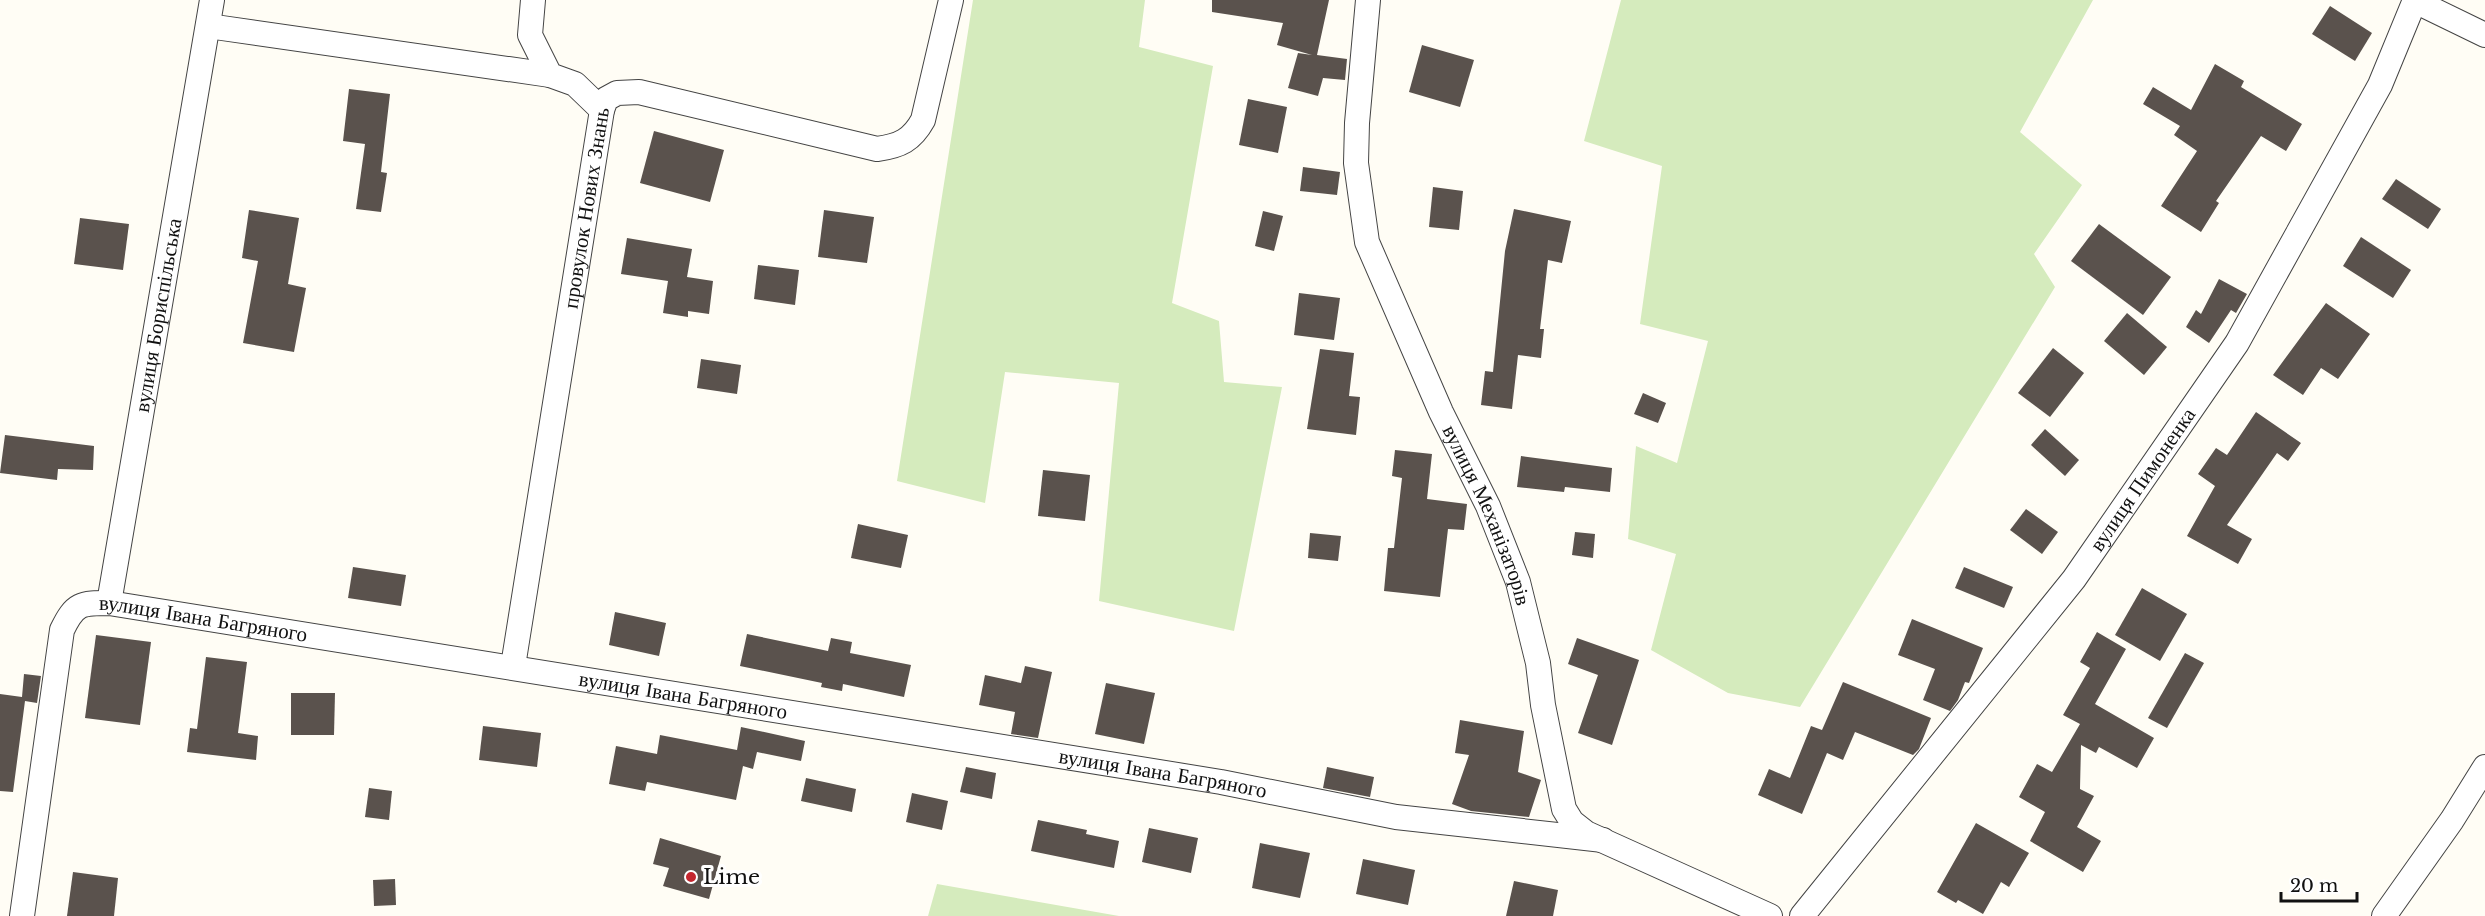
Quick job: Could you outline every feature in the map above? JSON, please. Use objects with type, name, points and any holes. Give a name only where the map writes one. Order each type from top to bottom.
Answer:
[{"type":"street","name":"вулиця Бориспільська","points":[[109,603],[212,0]]},
{"type":"street","points":[[533,0],[530,35],[550,75]]},
{"type":"street","name":"провулок Нових Знань","points":[[513,666],[602,110],[606,99],[617,93],[639,92],[877,149],[896,147],[915,135],[923,120],[951,0]]},
{"type":"street","name":"вулиця Механізаторів","points":[[1368,0],[1357,123],[1356,163],[1367,242],[1444,421],[1504,543],[1529,621],[1558,787],[1564,809],[1572,822],[1586,832],[1770,916]]},
{"type":"street","points":[[2415,0],[2485,35]]},
{"type":"street","name":"вулиця Пимоненка","points":[[1802,916],[2073,579],[2237,343],[2380,86],[2415,0]]},
{"type":"street","points":[[208,26],[550,75],[575,84],[602,110]]},
{"type":"street","name":"вулиця Івана Багряного","points":[[22,916],[62,630],[70,613],[84,603],[109,603],[513,666],[1221,782],[1396,817],[1604,840]]},
{"type":"street","points":[[2384,916],[2485,767]]},
{"type":"street","points":[[1541,832],[1552,828],[1558,819],[1558,787]]},
{"type":"green space","points":[[973,0],[1145,0],[1139,47],[1213,66],[1172,303],[1219,321],[1224,382],[1282,387],[1234,631],[1099,601],[1119,383],[1005,372],[985,503],[897,481]]},
{"type":"green space","points":[[1621,0],[2093,0],[2020,132],[2082,185],[2034,254],[2055,287],[1800,707],[1728,693],[1651,650],[1676,554],[1628,539],[1636,446],[1677,463],[1708,341],[1640,324],[1662,166],[1584,141]]},
{"type":"green space","points":[[937,884],[1119,916],[928,916]]},
{"type":"building","points":[[1212,0],[1329,0],[1317,55],[1347,59],[1345,80],[1323,78],[1318,96],[1288,88],[1298,53],[1312,55],[1277,45],[1283,23],[1212,12]]},
{"type":"building","points":[[2330,6],[2372,33],[2355,61],[2312,34]]},
{"type":"building","points":[[1422,45],[1474,60],[1460,107],[1409,92]]},
{"type":"building","points":[[2215,64],[2244,81],[2241,87],[2302,124],[2286,151],[2261,136],[2216,201],[2219,203],[2201,232],[2161,206],[2197,151],[2174,135],[2180,126],[2143,104],[2153,87],[2191,110]]},
{"type":"building","points":[[349,89],[390,94],[381,172],[387,173],[381,212],[356,209],[365,144],[343,141]]},
{"type":"building","points":[[1248,99],[1287,107],[1278,153],[1239,145]]},
{"type":"building","points":[[654,131],[724,150],[710,202],[640,183]]},
{"type":"building","points":[[1303,167],[1340,172],[1337,195],[1300,191]]},
{"type":"building","points":[[2396,179],[2441,209],[2428,229],[2382,199]]},
{"type":"building","points":[[1433,187],[1463,191],[1459,230],[1429,227]]},
{"type":"building","points":[[1514,209],[1571,221],[1562,263],[1548,260],[1540,329],[1544,329],[1541,358],[1518,355],[1512,409],[1481,405],[1485,371],[1493,372],[1505,251]]},
{"type":"building","points":[[249,210],[299,218],[288,284],[306,288],[294,352],[243,343],[258,261],[242,258]]},
{"type":"building","points":[[824,210],[874,217],[867,263],[818,257]]},
{"type":"building","points":[[1263,211],[1283,216],[1274,251],[1255,246]]},
{"type":"building","points":[[80,218],[129,224],[123,270],[74,264]]},
{"type":"building","points":[[2099,224],[2171,277],[2143,315],[2071,261]]},
{"type":"building","points":[[2361,237],[2411,270],[2393,298],[2343,266]]},
{"type":"building","points":[[627,238],[692,249],[687,277],[713,281],[709,314],[688,311],[688,317],[663,313],[668,281],[621,274]]},
{"type":"building","points":[[758,265],[799,270],[795,305],[754,299]]},
{"type":"building","points":[[2219,279],[2247,294],[2236,313],[2231,310],[2209,343],[2186,327],[2196,310],[2201,314]]},
{"type":"building","points":[[1299,293],[1340,298],[1334,340],[1294,335]]},
{"type":"building","points":[[2326,303],[2370,334],[2338,379],[2321,368],[2303,395],[2273,375]]},
{"type":"building","points":[[2127,313],[2167,347],[2144,375],[2104,341]]},
{"type":"building","points":[[2053,348],[2084,373],[2050,417],[2018,393]]},
{"type":"building","points":[[1320,349],[1354,353],[1349,396],[1360,397],[1356,435],[1307,429]]},
{"type":"building","points":[[701,359],[741,365],[737,394],[697,388]]},
{"type":"building","points":[[1643,393],[1666,403],[1658,423],[1634,414]]},
{"type":"building","points":[[2256,412],[2301,443],[2288,461],[2277,453],[2227,525],[2252,539],[2238,564],[2187,536],[2215,486],[2198,474],[2216,448],[2227,455]]},
{"type":"building","points":[[2045,429],[2079,460],[2065,476],[2031,445]]},
{"type":"building","points":[[5,435],[94,446],[93,470],[58,469],[57,480],[0,473]]},
{"type":"building","points":[[1395,450],[1432,454],[1427,499],[1467,504],[1464,530],[1448,529],[1440,597],[1384,591],[1388,548],[1394,548],[1402,478],[1392,476]]},
{"type":"building","points":[[1521,456],[1612,468],[1610,492],[1565,487],[1564,492],[1517,487]]},
{"type":"building","points":[[1043,470],[1090,475],[1085,521],[1038,516]]},
{"type":"building","points":[[2026,509],[2058,532],[2042,554],[2010,530]]},
{"type":"building","points":[[858,524],[908,535],[901,568],[851,558]]},
{"type":"building","points":[[1575,532],[1595,534],[1593,558],[1572,555]]},
{"type":"building","points":[[1310,533],[1341,536],[1338,561],[1308,558]]},
{"type":"building","points":[[353,567],[406,575],[401,606],[348,598]]},
{"type":"building","points":[[1964,567],[2013,587],[2004,608],[1955,588]]},
{"type":"building","points":[[2142,588],[2187,614],[2160,661],[2115,635]]},
{"type":"building","points":[[615,612],[666,623],[659,656],[609,645]]},
{"type":"building","points":[[1912,619],[1983,648],[1969,683],[1965,682],[1958,700],[1950,711],[1923,700],[1935,669],[1898,655]]},
{"type":"building","points":[[2097,632],[2126,649],[2095,704],[2154,738],[2137,768],[2099,747],[2096,753],[2081,745],[2080,789],[2094,796],[2077,827],[2101,841],[2083,872],[2030,841],[2045,812],[2019,797],[2037,764],[2052,772],[2080,724],[2063,715],[2090,668],[2080,662]]},
{"type":"building","points":[[747,634],[828,651],[831,638],[852,642],[850,653],[911,665],[904,697],[843,684],[842,691],[821,687],[822,683],[740,666]]},
{"type":"building","points":[[96,635],[151,642],[140,725],[85,718]]},
{"type":"building","points":[[1577,638],[1639,660],[1612,745],[1578,733],[1598,675],[1568,664]]},
{"type":"building","points":[[2185,653],[2204,663],[2167,728],[2148,718]]},
{"type":"building","points":[[206,657],[247,662],[238,733],[258,736],[256,760],[187,752],[190,728],[197,729]]},
{"type":"building","points":[[1025,666],[1052,672],[1038,738],[1011,734],[1015,712],[979,705],[985,675],[1021,683]]},
{"type":"building","points":[[24,674],[41,676],[37,703],[25,701],[13,792],[0,791],[0,694],[22,697]]},
{"type":"building","points":[[1843,682],[1931,718],[1919,749],[1913,755],[1855,732],[1843,760],[1827,753],[1802,814],[1758,795],[1769,769],[1790,778],[1811,726],[1822,730]]},
{"type":"building","points":[[1106,683],[1155,693],[1144,744],[1095,734]]},
{"type":"building","points":[[291,693],[335,693],[334,735],[291,735]]},
{"type":"building","points":[[1460,720],[1524,731],[1518,772],[1541,780],[1529,817],[1471,811],[1452,804],[1469,755],[1455,753]]},
{"type":"building","points":[[483,726],[541,733],[537,767],[479,760]]},
{"type":"building","points":[[741,727],[805,741],[801,761],[757,752],[753,769],[743,766],[736,800],[647,782],[645,791],[609,784],[616,746],[657,754],[660,735],[737,750]]},
{"type":"building","points":[[966,767],[996,773],[992,799],[960,792]]},
{"type":"building","points":[[1327,767],[1374,777],[1370,797],[1323,788]]},
{"type":"building","points":[[806,778],[856,789],[852,812],[801,801]]},
{"type":"building","points":[[369,788],[392,791],[389,820],[365,817]]},
{"type":"building","points":[[912,793],[948,801],[942,830],[906,822]]},
{"type":"building","points":[[1038,820],[1087,830],[1086,834],[1119,841],[1114,868],[1031,851]]},
{"type":"building","points":[[1976,823],[2029,853],[2009,887],[2001,882],[1983,914],[1958,900],[1956,903],[1937,892]]},
{"type":"building","points":[[1149,828],[1198,838],[1191,873],[1142,862]]},
{"type":"building","name":"Lime","points":[[660,838],[721,856],[709,899],[663,886],[669,868],[653,864]]},
{"type":"building","points":[[1260,843],[1310,853],[1300,898],[1252,888]]},
{"type":"building","points":[[1363,859],[1415,870],[1408,905],[1356,894]]},
{"type":"building","points":[[73,872],[118,878],[114,916],[67,916]]},
{"type":"building","points":[[395,879],[396,905],[374,906],[373,880]]},
{"type":"building","points":[[1514,881],[1558,890],[1553,916],[1506,916]]},
{"type":"place","name":"Lime","points":[[691,877]]}]
